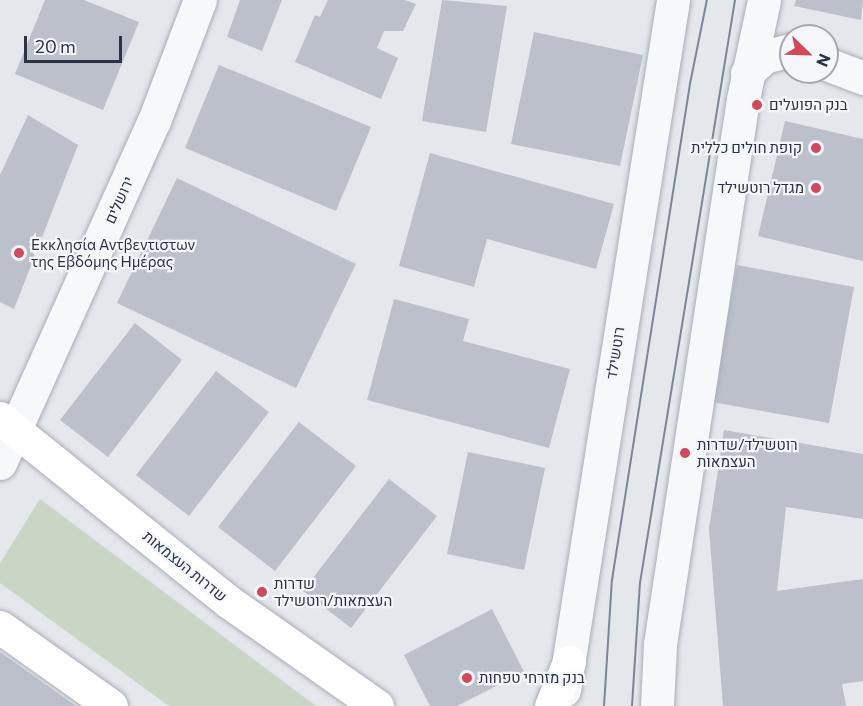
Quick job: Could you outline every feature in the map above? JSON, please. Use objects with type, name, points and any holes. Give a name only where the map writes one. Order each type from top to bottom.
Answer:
[{"type":"main road","name":"שדרות העצמאות","points":[[8,423],[229,602],[377,706]]},
{"type":"main road","points":[[0,627],[111,706]]},
{"type":"main road","points":[[551,706],[569,662]]},
{"type":"street","name":"ירושלים","points":[[0,463],[8,423],[154,121],[200,0]]},
{"type":"street","name":"רוטשילד","points":[[561,706],[673,0]]},
{"type":"street","points":[[657,706],[660,644],[747,73],[764,0]]},
{"type":"street","points":[[747,73],[764,57],[779,53]]},
{"type":"street","points":[[839,69],[863,78]]},
{"type":"green space","points":[[40,499],[316,706],[169,706],[0,583],[0,563]]},
{"type":"building","points":[[45,0],[84,0],[139,22],[103,110],[15,74]]},
{"type":"building","points":[[240,0],[282,0],[262,51],[227,37]]},
{"type":"building","points":[[328,0],[405,0],[416,4],[403,31],[384,31],[377,48],[398,58],[381,99],[295,62],[315,15],[320,17]]},
{"type":"building","points":[[442,0],[507,6],[486,132],[422,121]]},
{"type":"building","points":[[796,0],[863,0],[861,20],[794,6]]},
{"type":"building","points":[[534,32],[643,55],[620,166],[511,144]]},
{"type":"building","points":[[219,65],[371,127],[336,211],[185,148]]},
{"type":"building","points":[[28,115],[78,145],[14,309],[0,302],[0,175]]},
{"type":"building","name":"מגדל רוטשילד","points":[[785,121],[863,139],[863,261],[758,236]]},
{"type":"building","points":[[430,153],[614,204],[596,269],[487,239],[474,287],[399,266]]},
{"type":"building","points":[[177,178],[356,264],[296,388],[117,303]]},
{"type":"building","points":[[737,265],[854,287],[829,423],[712,402]]},
{"type":"building","points":[[394,299],[469,319],[463,341],[570,369],[549,448],[367,400]]},
{"type":"building","points":[[135,323],[182,360],[108,457],[60,420]]},
{"type":"building","points":[[216,371],[269,412],[189,516],[136,475]]},
{"type":"building","points":[[299,422],[356,466],[275,571],[218,527]]},
{"type":"building","points":[[724,430],[863,454],[863,519],[786,507],[777,591],[863,579],[863,681],[842,684],[846,706],[723,706],[709,529]]},
{"type":"building","points":[[468,452],[545,468],[524,570],[447,554]]},
{"type":"building","points":[[389,479],[437,516],[351,628],[303,591]]},
{"type":"building","points":[[492,609],[524,672],[457,706],[430,706],[404,655]]},
{"type":"building","points":[[0,652],[76,706],[0,706]]},
{"type":"tram line","points":[[604,706],[612,580],[690,84],[707,0]]},
{"type":"tram line","points":[[632,706],[640,583],[735,0]]},
{"type":"place","name":"בנק הפועלים","points":[[757,105]]},
{"type":"place","name":"קופת חולים כללית","points":[[816,148]]},
{"type":"place","name":"מגדל רוטשילד","points":[[816,188]]},
{"type":"place","name":"Εκκλησία Αντβεντιστων της Εβδόμης Ημέρας","points":[[19,253]]},
{"type":"place","name":"רוטשילד/שדרות העצמאות","points":[[685,453]]},
{"type":"place","name":"שדרות העצמאות/רוטשילד","points":[[262,592]]},
{"type":"place","name":"בנק מזרחי טפחות","points":[[467,678]]}]
